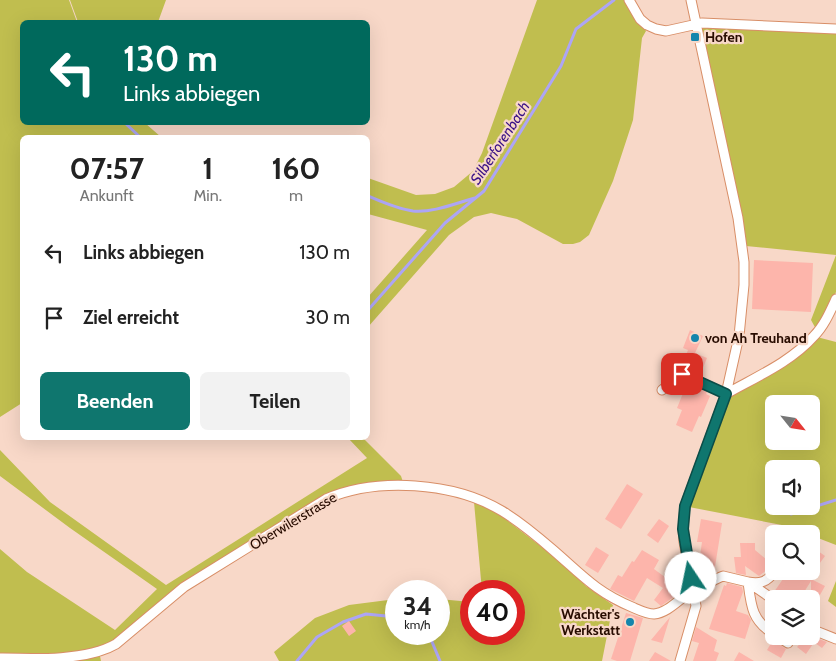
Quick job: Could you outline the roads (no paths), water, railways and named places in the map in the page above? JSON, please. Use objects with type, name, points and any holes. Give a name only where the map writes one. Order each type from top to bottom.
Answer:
[{"type":"street","points":[[629,0],[640,19],[647,25],[666,31],[697,23],[836,29]]},
{"type":"street","points":[[680,661],[696,606],[684,542],[685,506],[726,394],[739,336],[744,262],[738,218],[692,0]]},
{"type":"street","points":[[726,394],[798,352],[815,335],[836,299]]},
{"type":"street","points":[[662,390],[682,374],[726,394]]},
{"type":"street","name":"Oberwilerstrasse","points":[[0,658],[51,659],[88,655],[106,650],[116,644],[184,587],[305,512],[340,493],[394,485],[434,488],[472,498],[501,510],[541,540],[598,590],[646,612],[653,614],[664,612],[694,590],[723,576],[748,582],[765,594]]},
{"type":"street","points":[[765,628],[760,625],[754,615],[748,582],[760,584],[766,580]]},
{"type":"street","points":[[820,632],[836,639]]},
{"type":"waterway","name":"Silberforenbach","points":[[370,308],[445,223],[484,191],[561,66],[576,29],[614,0]]},
{"type":"waterway","points":[[127,125],[138,135]]},
{"type":"waterway","points":[[370,197],[401,209],[413,211],[436,209],[475,198]]},
{"type":"waterway","points":[[820,505],[836,500]]},
{"type":"waterway","points":[[297,661],[317,637],[343,622],[366,614],[385,616]]},
{"type":"waterway","points":[[433,645],[440,661]]},
{"type":"place","name":"Hofen","points":[[695,37]]},
{"type":"place","name":"von Ah Treuhand","points":[[695,338]]},
{"type":"place","name":"Wächter's Werkstatt","points":[[630,622]]}]
